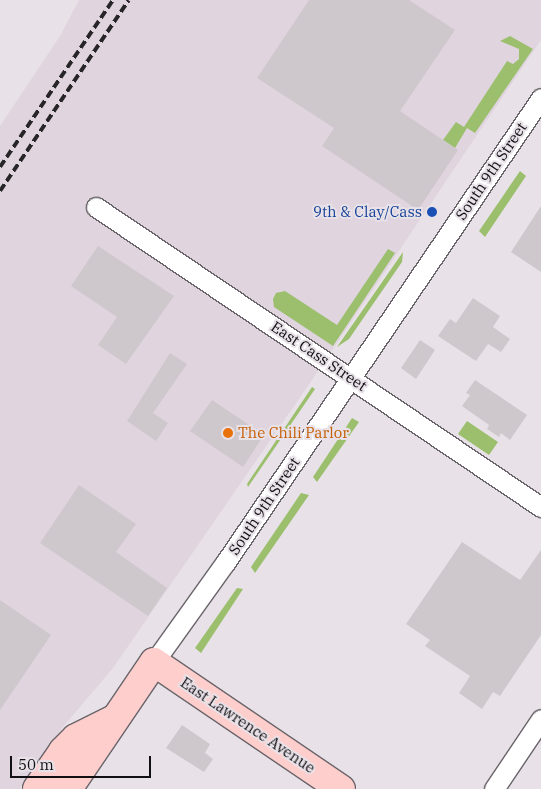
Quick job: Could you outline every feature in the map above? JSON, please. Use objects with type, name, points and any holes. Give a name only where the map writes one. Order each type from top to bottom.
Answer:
[{"type":"main road","name":"South 9th Street","points":[[68,789],[154,662]]},
{"type":"main road","name":"East Lawrence Avenue","points":[[154,662],[341,789]]},
{"type":"main road","points":[[37,789],[63,750],[76,738],[115,719]]},
{"type":"street","name":"South 9th Street","points":[[154,662],[225,563],[541,98]]},
{"type":"street","name":"East Cass Street","points":[[96,207],[541,506]]},
{"type":"street","points":[[494,789],[541,719]]},
{"type":"shaded area","points":[[79,0],[541,0],[541,40],[310,383],[113,668],[63,727],[20,789],[0,789],[0,126],[60,36]]},
{"type":"green space","points":[[510,36],[533,49],[475,133],[467,128],[455,148],[443,140],[456,122],[464,127],[507,61],[513,64],[519,59],[519,49],[500,41]]},
{"type":"green space","points":[[520,171],[526,176],[485,237],[479,231]]},
{"type":"green space","points":[[388,249],[395,253],[333,346],[274,307],[273,299],[276,293],[285,291],[337,325]]},
{"type":"green space","points":[[403,252],[402,262],[349,339],[337,347]]},
{"type":"green space","points":[[312,387],[315,389],[248,487],[247,484]]},
{"type":"green space","points":[[352,418],[359,422],[317,482],[313,477]]},
{"type":"green space","points":[[467,421],[498,442],[489,455],[458,434]]},
{"type":"green space","points":[[301,493],[309,495],[255,573],[251,567]]},
{"type":"green space","points":[[237,588],[243,589],[201,653],[195,648]]},
{"type":"building","points":[[309,0],[409,0],[455,30],[400,111],[458,150],[418,210],[322,146],[334,128],[257,78]]},
{"type":"building","points":[[541,206],[541,272],[511,252]]},
{"type":"building","points":[[98,246],[174,296],[126,364],[98,345],[117,317],[71,286]]},
{"type":"building","points":[[473,298],[500,316],[493,327],[510,339],[501,352],[488,344],[476,361],[438,336],[450,319],[456,323]]},
{"type":"building","points":[[420,340],[435,350],[416,379],[401,368]]},
{"type":"building","points":[[170,353],[187,364],[153,413],[168,423],[156,441],[127,421]]},
{"type":"building","points":[[475,380],[527,415],[510,440],[501,433],[499,437],[487,429],[489,425],[462,406],[470,395],[466,393]]},
{"type":"building","points":[[212,400],[264,435],[243,467],[190,431]]},
{"type":"building","points":[[79,485],[136,524],[116,552],[167,588],[148,616],[40,543]]},
{"type":"building","points":[[462,542],[520,580],[541,550],[541,635],[500,696],[493,692],[482,709],[459,693],[470,676],[425,646],[430,640],[406,624]]},
{"type":"building","points":[[0,600],[51,635],[0,710]]},
{"type":"building","points":[[182,725],[210,744],[205,753],[213,759],[204,772],[166,748]]},
{"type":"railway","points":[[0,167],[113,0]]},
{"type":"railway","points":[[0,191],[129,0]]},
{"type":"place","name":"9th & Clay/Cass","points":[[432,212]]},
{"type":"place","name":"The Chili Parlor","points":[[228,433]]}]
